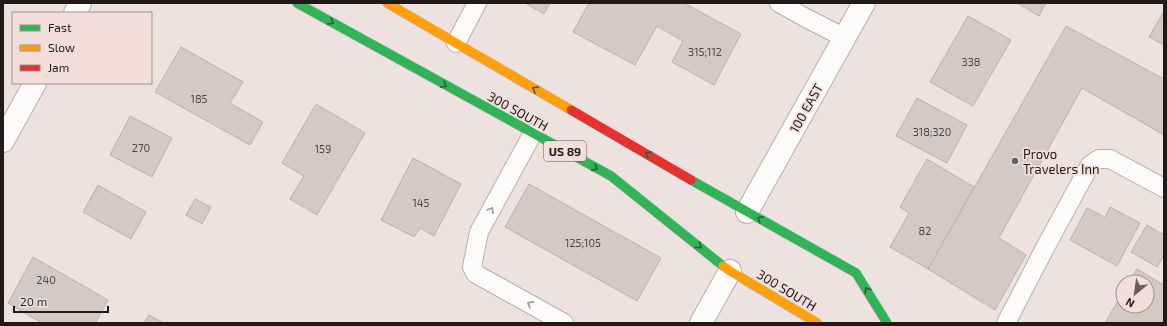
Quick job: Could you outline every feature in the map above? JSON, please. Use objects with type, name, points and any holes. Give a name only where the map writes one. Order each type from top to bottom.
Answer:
[{"type":"main road","name":"300 SOUTH","points":[[297,3],[611,176],[730,271],[817,323]]},
{"type":"main road","name":"300 SOUTH","points":[[387,3],[856,273],[888,323]]},
{"type":"street","points":[[76,12],[80,3]]},
{"type":"street","name":"100 EAST","points":[[748,212],[864,3]]},
{"type":"street","points":[[3,141],[34,84]]},
{"type":"street","points":[[701,323],[730,271]]},
{"type":"lane","points":[[456,43],[477,3]]},
{"type":"lane","points":[[778,3],[845,38]]},
{"type":"lane","points":[[532,133],[479,232],[472,267],[476,274],[564,323]]},
{"type":"lane","points":[[1006,323],[1090,165],[1098,159],[1110,159],[1164,188]]},
{"type":"building","points":[[525,3],[550,3],[544,14]]},
{"type":"building","points":[[589,3],[684,3],[741,34],[714,85],[672,62],[683,41],[657,26],[635,65],[573,32]]},
{"type":"building","points":[[1017,3],[1046,3],[1039,16]]},
{"type":"building","points":[[1164,11],[1164,45],[1149,37]]},
{"type":"building","points":[[968,16],[1011,40],[973,106],[930,82]]},
{"type":"building","name":"Provo Travelers Inn","points":[[1066,26],[1164,79],[1164,135],[1082,88],[999,238],[1026,255],[995,310],[928,269]]},
{"type":"building","points":[[181,47],[243,82],[230,103],[263,122],[250,145],[155,92]]},
{"type":"building","points":[[917,98],[967,125],[947,163],[896,136]]},
{"type":"building","points":[[316,104],[365,133],[317,215],[290,199],[304,176],[282,163]]},
{"type":"building","points":[[130,116],[172,138],[152,177],[110,155]]},
{"type":"building","points":[[413,158],[461,184],[434,236],[420,228],[414,237],[381,220]]},
{"type":"building","points":[[927,159],[974,187],[928,269],[890,247],[909,213],[900,207]]},
{"type":"building","points":[[529,184],[661,258],[637,301],[505,227]]},
{"type":"building","points":[[98,185],[146,212],[131,239],[83,212]]},
{"type":"building","points":[[195,199],[211,207],[202,224],[186,215]]},
{"type":"building","points":[[1110,207],[1140,223],[1117,266],[1070,240],[1087,208],[1105,217]]},
{"type":"building","points":[[1147,225],[1164,235],[1164,255],[1157,267],[1131,252]]},
{"type":"building","points":[[33,257],[108,300],[95,323],[42,323],[8,303]]},
{"type":"building","points":[[1137,269],[1145,274],[1134,274]]},
{"type":"building","points":[[1155,280],[1164,285],[1164,320],[1162,323],[1105,323],[1115,306],[1115,314],[1155,314]]},
{"type":"building","points":[[149,315],[164,323],[144,323]]},
{"type":"traffic: fast","points":[[297,3],[611,176],[723,266]]},
{"type":"traffic: fast","points":[[691,180],[856,273],[887,323]]},
{"type":"traffic: slow","points":[[387,3],[571,110]]},
{"type":"traffic: slow","points":[[723,266],[817,323]]},
{"type":"traffic: jam","points":[[571,110],[691,180]]},
{"type":"place","name":"Provo Travelers Inn","points":[[1015,161]]}]
